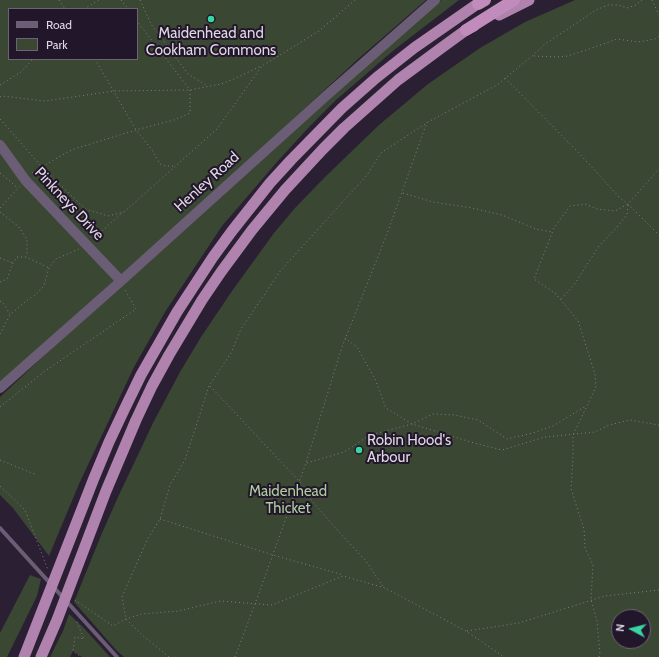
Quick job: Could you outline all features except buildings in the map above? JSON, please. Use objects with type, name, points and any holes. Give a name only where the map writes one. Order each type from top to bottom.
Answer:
[{"type":"highway","points":[[41,657],[57,620],[120,456],[152,386],[184,329],[221,272],[252,230],[285,190],[323,149],[366,108],[398,80],[466,30],[514,0]]},
{"type":"highway","points":[[466,30],[529,0]]},
{"type":"highway","points":[[24,657],[109,442],[141,375],[177,312],[213,257],[270,183],[342,108],[376,78],[414,48],[482,1]]},
{"type":"street","name":"Henley Road","points":[[0,388],[326,96],[436,0]]},
{"type":"street","name":"Pinkneys Drive","points":[[0,145],[26,181],[121,281]]},
{"type":"lane","points":[[0,528],[116,657]]},
{"type":"path","points":[[86,8],[99,0]]},
{"type":"path","points":[[121,0],[127,8]]},
{"type":"path","points":[[140,0],[151,24],[188,74],[209,87],[222,84],[262,66],[319,31],[355,0]]},
{"type":"path","points":[[169,657],[126,620],[122,597],[147,540],[160,519],[170,485],[185,460],[209,386],[231,353],[241,329],[281,270],[366,175],[381,153],[428,122],[496,85],[545,44],[596,10],[608,5],[618,5],[627,8],[636,5],[642,0]]},
{"type":"path","points":[[652,0],[659,15]]},
{"type":"path","points":[[0,208],[26,181],[26,177],[74,149],[174,120],[190,113],[190,90],[138,22]]},
{"type":"path","points":[[532,56],[568,56],[617,39],[638,42],[659,36]]},
{"type":"path","points":[[0,85],[22,72],[32,60]]},
{"type":"path","points":[[96,60],[136,130],[152,150],[160,164],[165,166],[175,166]]},
{"type":"path","points":[[0,334],[10,315],[44,286],[49,268],[56,259],[87,245],[217,129],[262,66]]},
{"type":"path","points":[[505,78],[576,150],[620,198],[659,235]]},
{"type":"path","points":[[0,97],[45,101],[114,91],[190,90],[222,84]]},
{"type":"path","points":[[0,119],[42,167],[87,210],[108,216],[124,212]]},
{"type":"path","points":[[235,657],[300,482],[345,338],[387,234],[428,122]]},
{"type":"path","points":[[599,657],[597,621],[591,600],[593,565],[586,548],[584,529],[571,488],[573,456],[572,435],[596,387],[595,374],[578,321],[556,294],[534,279],[552,232],[570,206],[585,204],[597,209],[615,211],[628,204],[659,169]]},
{"type":"path","points":[[0,173],[18,188]]},
{"type":"path","points":[[402,193],[433,202],[502,214],[536,229],[552,232]]},
{"type":"path","points":[[561,300],[574,285],[599,246],[627,214],[628,204]]},
{"type":"path","points":[[0,212],[19,227],[27,239],[26,257]]},
{"type":"path","points":[[0,282],[7,279],[13,263],[17,258],[26,257],[49,268]]},
{"type":"path","points":[[0,258],[13,263]]},
{"type":"path","points":[[0,407],[45,371],[136,309],[121,281]]},
{"type":"path","points":[[0,301],[3,303],[10,315]]},
{"type":"path","points":[[345,338],[357,347],[375,379],[386,408],[412,424],[474,443],[502,450],[545,437],[595,432],[609,424],[630,420],[659,425]]},
{"type":"path","points":[[209,386],[300,482],[311,500],[366,561],[385,588]]},
{"type":"path","points":[[306,463],[344,452],[370,435],[412,424],[433,414],[454,415],[478,420],[507,439],[533,433],[553,426],[587,406]]},
{"type":"path","points":[[0,460],[37,474]]},
{"type":"path","points":[[0,486],[24,510],[48,571]]},
{"type":"path","points":[[160,519],[273,555],[385,588],[466,631],[504,657]]},
{"type":"path","points":[[81,657],[73,651],[75,637],[84,639],[78,625],[74,600],[113,626],[142,614],[179,611],[220,601],[272,605],[343,576]]},
{"type":"path","points":[[466,631],[519,623],[605,596],[659,590]]},
{"type":"green space","points":[[0,0],[426,0],[357,60],[253,156],[0,383]]},
{"type":"green space","points":[[441,0],[459,0],[394,50],[336,100],[277,162],[222,226],[165,312],[134,367],[79,484],[49,556],[13,508],[0,495],[0,397],[79,323]]},
{"type":"green space","name":"Maidenhead Thicket","points":[[575,0],[659,0],[659,657],[124,657],[74,602],[118,497],[153,423],[180,372],[201,337],[232,291],[274,233],[295,208],[379,125],[428,84],[480,48],[525,22]]},
{"type":"green space","points":[[30,575],[41,579],[37,596],[7,657],[0,657],[0,633]]},
{"type":"green space","points":[[69,614],[110,657],[82,657],[73,651],[70,657],[50,657],[63,631]]},
{"type":"place","name":"Maidenhead and Cookham Commons","points":[[211,19]]},
{"type":"place","name":"Robin Hood's Arbour","points":[[359,450]]}]
